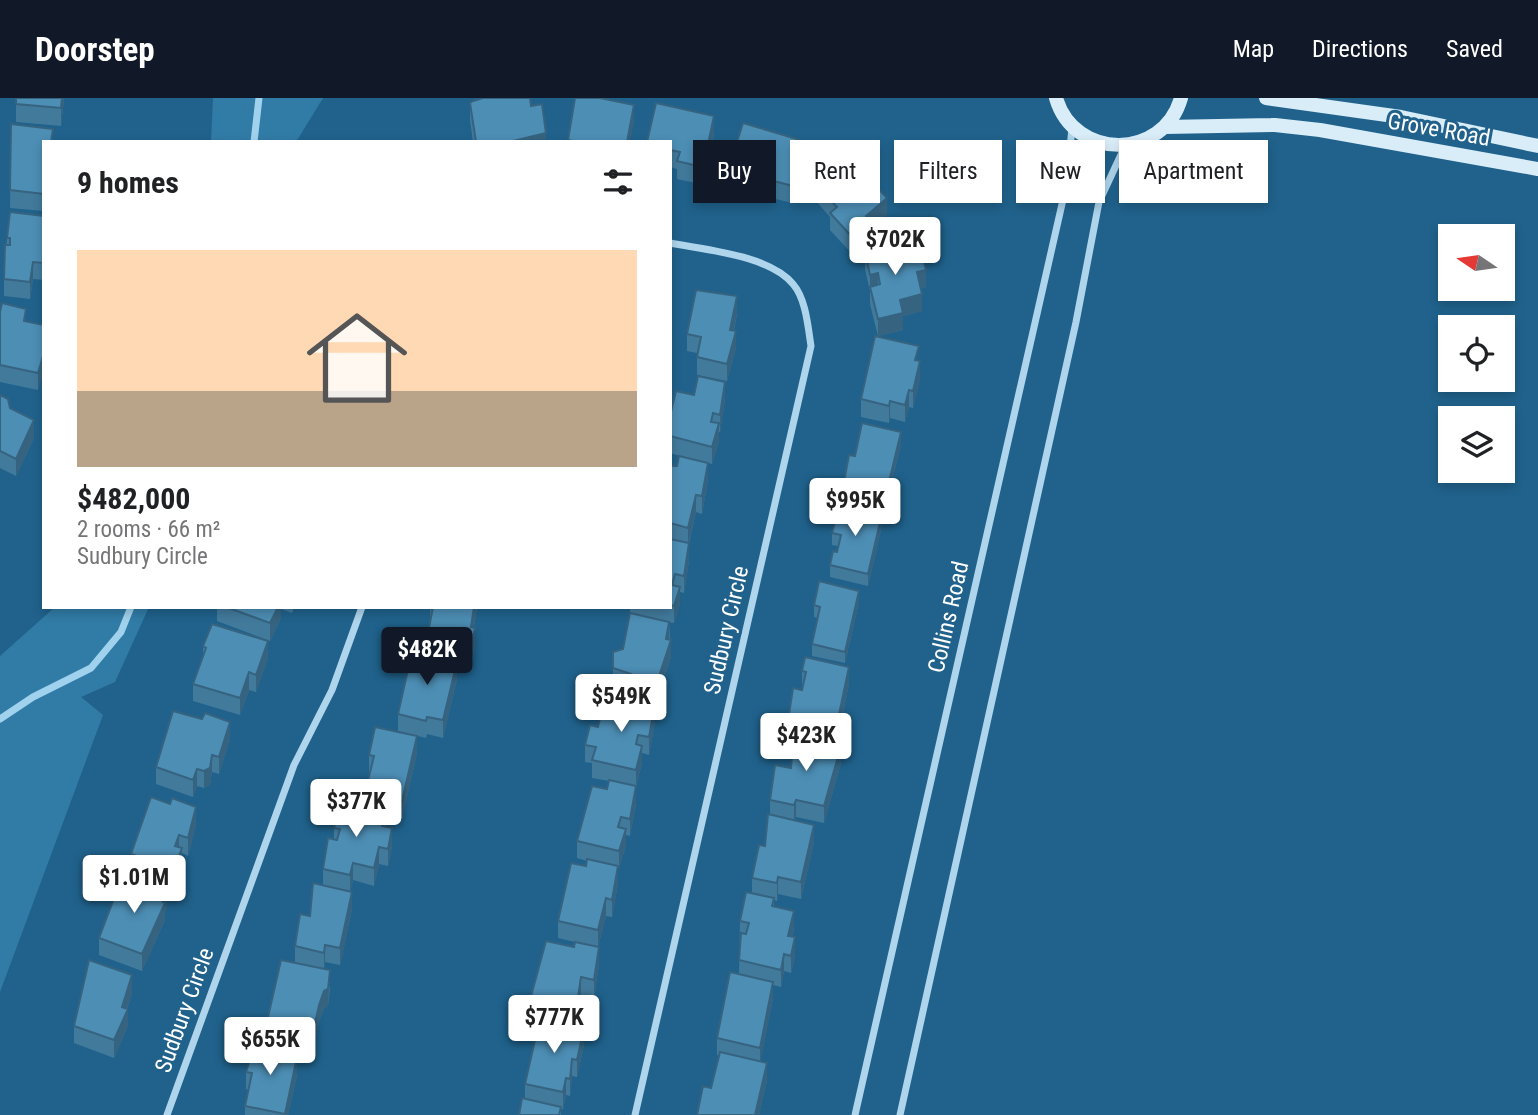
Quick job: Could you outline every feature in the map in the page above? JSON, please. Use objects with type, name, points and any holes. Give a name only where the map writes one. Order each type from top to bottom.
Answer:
[{"type":"street","points":[[1142,140],[1165,127],[1181,98]]},
{"type":"street","name":"Grove Road","points":[[1266,98],[1401,117],[1538,146]]},
{"type":"street","points":[[1055,99],[1072,126],[1096,143],[1119,145]]},
{"type":"street","name":"Grove Road","points":[[1165,127],[1275,125],[1320,130],[1538,169]]},
{"type":"street","name":"Collins Road","points":[[855,1115],[1067,182],[1072,126]]},
{"type":"street","points":[[900,1115],[1070,349],[1096,214],[1119,160]]},
{"type":"street","name":"Sudbury Circle","points":[[635,1115],[811,346],[806,314],[793,284],[761,262],[672,243]]},
{"type":"street","name":"Sudbury Circle","points":[[167,1115],[294,765],[332,690],[361,609]]},
{"type":"shaded area","points":[[213,98],[323,98],[297,140],[211,140]]},
{"type":"shaded area","points":[[53,609],[148,609],[115,682],[81,697],[103,715],[0,992],[0,656]]},
{"type":"building","points":[[16,98],[62,98],[61,108],[16,104]]},
{"type":"building","points":[[483,98],[530,98],[531,106],[542,104],[546,133],[517,140],[476,140],[470,103]]},
{"type":"building","points":[[575,98],[600,98],[634,105],[627,140],[568,140]]},
{"type":"building","points":[[656,103],[714,116],[709,140],[693,140],[693,165],[677,161],[680,152],[672,150],[672,140],[647,140]]},
{"type":"building","points":[[743,123],[800,140],[790,140],[790,185],[776,182],[776,140],[738,140]]},
{"type":"building","points":[[11,124],[53,129],[51,140],[42,140],[42,194],[10,190]]},
{"type":"building","points":[[880,190],[887,198],[866,216],[871,221],[853,238],[830,213],[837,207],[833,203],[880,203]]},
{"type":"building","points":[[10,212],[42,216],[42,263],[33,262],[30,282],[4,279],[5,245],[10,245],[10,238],[7,238]]},
{"type":"building","points":[[909,241],[913,254],[922,252],[926,270],[917,272],[922,294],[900,300],[903,313],[878,319],[870,287],[880,284],[878,273],[870,275],[865,252]]},
{"type":"building","points":[[696,290],[737,296],[730,330],[736,331],[727,364],[697,357],[701,337],[687,334]]},
{"type":"building","points":[[2,303],[26,309],[24,321],[42,325],[42,360],[38,373],[0,365]]},
{"type":"building","points":[[875,336],[919,346],[915,360],[920,361],[913,391],[909,390],[905,405],[890,401],[889,406],[861,399]]},
{"type":"building","points":[[698,376],[725,382],[720,415],[713,413],[711,422],[719,423],[712,447],[672,437],[672,408],[676,391],[694,395]]},
{"type":"building","points":[[0,395],[8,399],[10,408],[34,420],[16,459],[0,451]]},
{"type":"building","points":[[862,423],[901,432],[888,486],[859,482],[858,490],[843,487],[849,455],[855,456]]},
{"type":"building","points":[[679,456],[708,463],[702,496],[696,495],[688,528],[672,524],[672,466],[677,466]]},
{"type":"building","points":[[840,501],[868,508],[866,515],[881,518],[868,574],[830,565],[841,535],[832,533]]},
{"type":"building","points":[[672,539],[689,543],[684,576],[675,574],[672,585]]},
{"type":"building","points":[[819,581],[859,591],[845,652],[812,644],[820,607],[814,605]]},
{"type":"building","points":[[672,585],[680,587],[672,606]]},
{"type":"building","points":[[232,609],[277,609],[270,623]]},
{"type":"building","points":[[433,609],[474,609],[471,627],[475,628],[471,647],[427,638]]},
{"type":"building","points":[[630,613],[669,622],[666,639],[671,640],[655,688],[629,683],[631,674],[613,668],[613,652],[623,649]]},
{"type":"building","points":[[212,624],[268,641],[256,675],[249,672],[240,698],[193,684]]},
{"type":"building","points":[[412,652],[457,662],[443,720],[427,717],[426,721],[398,714]]},
{"type":"building","points":[[805,657],[849,667],[837,724],[815,719],[813,726],[788,721],[793,688],[802,690],[806,672],[802,671]]},
{"type":"building","points":[[628,699],[655,704],[649,737],[638,735],[636,744],[642,746],[636,770],[592,760],[596,747],[585,745],[590,725],[598,727],[603,705],[625,710]]},
{"type":"building","points":[[173,711],[202,719],[205,713],[230,722],[219,757],[212,755],[210,768],[204,771],[197,769],[193,780],[156,767]]},
{"type":"building","points":[[375,727],[417,736],[402,801],[365,793],[374,756],[369,755]]},
{"type":"building","points":[[794,736],[841,746],[824,806],[796,800],[794,805],[770,800],[775,765],[791,768]]},
{"type":"building","points":[[609,780],[636,786],[630,819],[621,817],[618,827],[626,829],[619,851],[577,841],[592,786],[607,789]]},
{"type":"building","points":[[151,797],[170,804],[172,798],[196,807],[188,838],[179,835],[175,846],[182,848],[174,869],[131,854]]},
{"type":"building","points":[[340,802],[385,813],[382,826],[392,828],[388,849],[379,847],[374,868],[353,863],[350,875],[323,869],[328,838],[337,840],[340,829],[334,828]]},
{"type":"building","points":[[768,814],[814,825],[801,882],[778,877],[777,883],[752,878],[759,845],[765,846]]},
{"type":"building","points":[[587,859],[618,866],[612,900],[606,898],[598,930],[558,921],[571,863],[586,866]]},
{"type":"building","points":[[121,880],[136,886],[138,880],[167,890],[163,902],[165,903],[142,954],[99,938]]},
{"type":"building","points":[[313,883],[352,892],[340,948],[325,945],[324,953],[295,946],[300,914],[310,916]]},
{"type":"building","points":[[746,892],[774,898],[772,906],[794,911],[788,936],[795,937],[791,956],[784,954],[781,970],[739,960],[741,933],[746,934],[749,923],[740,921]]},
{"type":"building","points":[[546,941],[574,947],[575,942],[599,947],[594,980],[581,977],[576,1010],[530,1000]]},
{"type":"building","points":[[89,960],[132,975],[122,1007],[128,1009],[114,1040],[74,1026]]},
{"type":"building","points":[[281,960],[330,970],[328,989],[324,991],[319,1005],[313,1032],[298,1029],[297,1033],[266,1026]]},
{"type":"building","points":[[730,972],[773,982],[760,1048],[717,1038]]},
{"type":"building","points":[[540,1018],[584,1028],[577,1060],[572,1059],[570,1079],[566,1078],[563,1092],[525,1084]]},
{"type":"building","points":[[256,1039],[286,1046],[283,1055],[297,1057],[285,1114],[245,1106],[252,1073],[246,1072]]},
{"type":"building","points":[[720,1052],[767,1063],[755,1115],[697,1115],[703,1086],[711,1088]]},
{"type":"building","points":[[522,1098],[561,1107],[559,1115],[519,1115]]},
{"type":"waterway","points":[[254,140],[259,98]]},
{"type":"waterway","points":[[0,719],[33,697],[91,668],[121,632],[130,609]]}]
